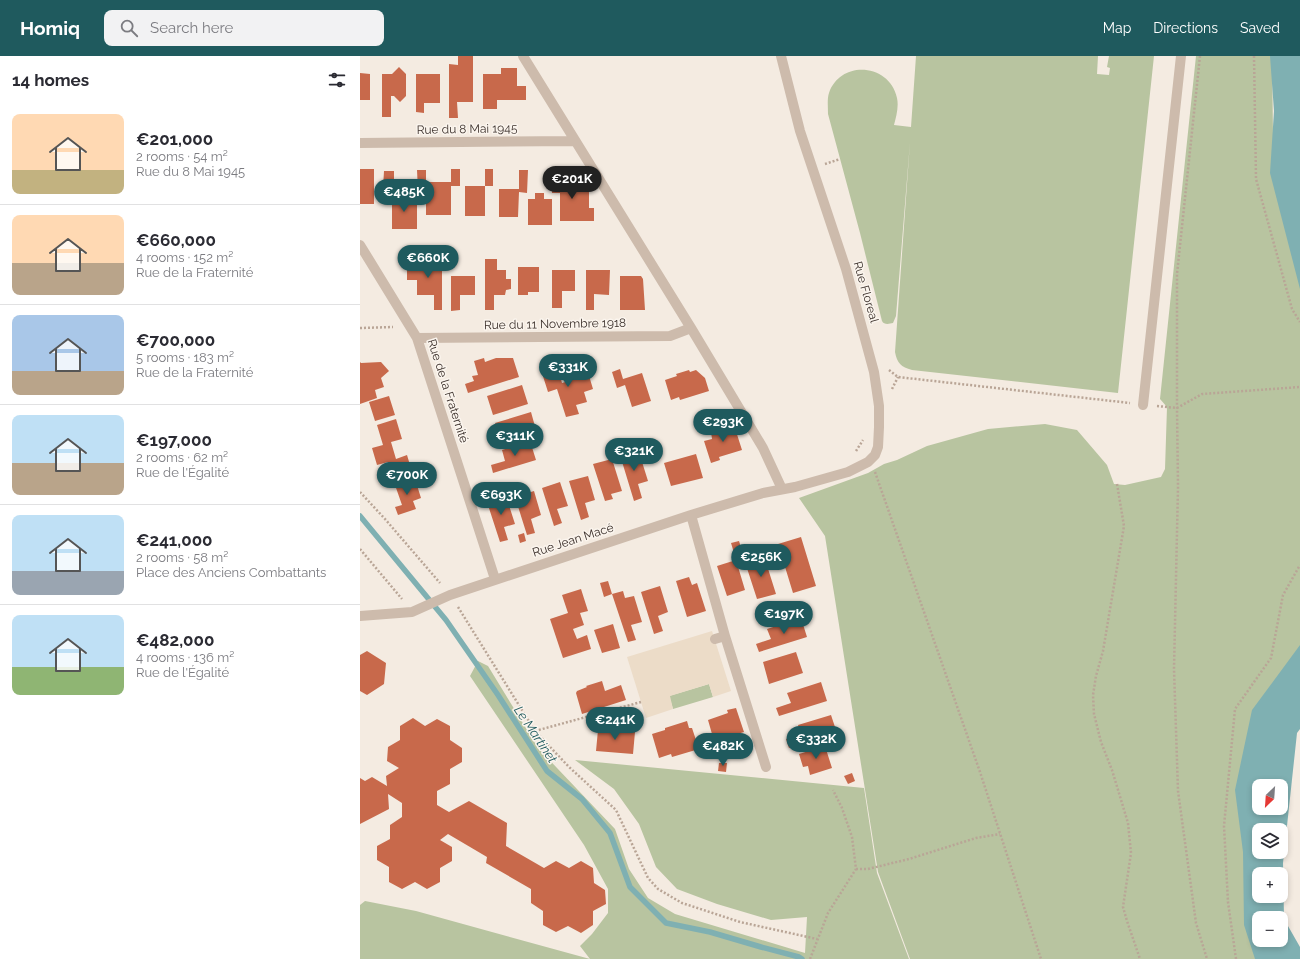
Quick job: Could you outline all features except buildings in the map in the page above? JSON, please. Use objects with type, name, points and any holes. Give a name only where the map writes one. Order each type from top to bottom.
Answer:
[{"type":"street","points":[[523,56],[692,328],[763,448],[782,489]]},
{"type":"street","name":"Rue Floreal","points":[[781,56],[800,131],[846,269],[874,372],[879,413],[878,447],[874,456],[868,462]]},
{"type":"street","points":[[1143,405],[1181,56]]},
{"type":"street","name":"Rue du 8 Mai 1945","points":[[360,143],[575,141]]},
{"type":"street","name":"Rue de la Fraternité","points":[[360,244],[417,338],[495,579]]},
{"type":"street","name":"Rue du 11 Novembre 1918","points":[[417,338],[670,336],[692,328]]},
{"type":"street","name":"Rue Jean Macé","points":[[360,616],[412,612],[446,597],[495,579],[763,493],[795,487],[848,472],[868,462]]},
{"type":"street","points":[[691,515],[736,673],[766,767]]},
{"type":"street","points":[[715,639],[725,636]]},
{"type":"street","points":[[726,676],[736,673]]},
{"type":"path","points":[[1200,56],[1178,274],[1178,487],[1174,669],[1178,791],[1196,923],[1207,959]]},
{"type":"path","points":[[1254,56],[1256,179],[1292,309],[1300,322]]},
{"type":"path","points":[[820,166],[840,159]]},
{"type":"path","points":[[360,328],[410,327]]},
{"type":"path","points":[[886,368],[898,377],[1177,408],[1202,394],[1300,387]]},
{"type":"path","points":[[879,413],[898,377]]},
{"type":"path","points":[[856,452],[864,439]]},
{"type":"path","points":[[868,462],[875,471],[893,521],[1041,959]]},
{"type":"path","points":[[1117,484],[1124,526],[1103,651],[1096,676],[1093,695],[1094,714],[1101,742],[1112,770],[1128,823],[1131,854],[1123,907],[1140,959]]},
{"type":"path","points":[[360,492],[385,519],[446,597],[534,731],[569,767],[616,810],[648,878],[658,889],[682,904],[740,922],[817,939]]},
{"type":"path","points":[[360,549],[398,593],[412,612]]},
{"type":"path","points":[[1236,959],[1228,902],[1224,826],[1235,708],[1271,658],[1283,595],[1300,565]]},
{"type":"path","points":[[534,731],[641,702]]},
{"type":"path","points":[[810,959],[828,913],[856,869],[852,837],[842,808],[833,790]]},
{"type":"path","points":[[856,869],[868,869],[909,859],[976,838],[1000,834]]},
{"type":"green space","points":[[916,56],[1098,56],[1097,74],[1109,75],[1110,68],[1107,67],[1109,56],[1154,56],[1118,393],[912,370],[902,366],[898,362],[895,352],[910,142],[896,316],[893,323],[887,324],[882,321],[828,114],[828,100],[829,93],[835,82],[844,75],[854,71],[865,70],[876,73],[885,78],[893,87],[897,98],[898,101],[894,125],[911,127]]},
{"type":"green space","points":[[1196,56],[1272,56],[1273,135],[1300,275],[1300,652],[1248,778],[1252,859],[1254,859],[1254,867],[1252,867],[1252,903],[1256,903],[1257,911],[1252,911],[1252,947],[1263,947],[1271,959],[910,959],[878,872],[825,536],[799,498],[868,473],[884,464],[897,460],[927,446],[988,429],[1045,424],[1077,430],[1107,465],[1114,484],[1125,485],[1161,477],[1165,469],[1167,407],[1160,399]]},
{"type":"green space","points":[[478,661],[488,666],[538,748],[615,829],[629,869],[648,898],[675,914],[805,953],[807,917],[771,920],[717,904],[677,889],[656,867],[639,824],[614,789],[575,760],[864,788],[877,873],[909,959],[590,959],[580,946],[592,934],[608,913],[608,889],[584,845],[470,676]]},
{"type":"green space","points":[[709,684],[713,697],[673,709],[669,696]]},
{"type":"green space","points":[[365,901],[416,911],[590,959],[360,959],[360,905]]},
{"type":"shaded area","points":[[712,631],[731,691],[713,697],[709,684],[670,696],[673,709],[646,718],[627,657]]},
{"type":"water","points":[[1270,56],[1300,56],[1300,289],[1270,173],[1274,111]]},
{"type":"water","points":[[1300,645],[1300,729],[1297,733],[1287,823],[1252,823],[1252,859],[1283,859],[1283,867],[1252,867],[1252,903],[1284,903],[1284,911],[1252,911],[1252,947],[1288,947],[1288,926],[1300,947],[1300,959],[1255,959],[1244,925],[1243,852],[1235,790],[1252,710]]},
{"type":"waterway","name":"Le Martinet","points":[[360,516],[446,620],[498,695],[547,771],[582,799],[610,833],[630,887],[666,923],[710,932],[802,959]]}]
